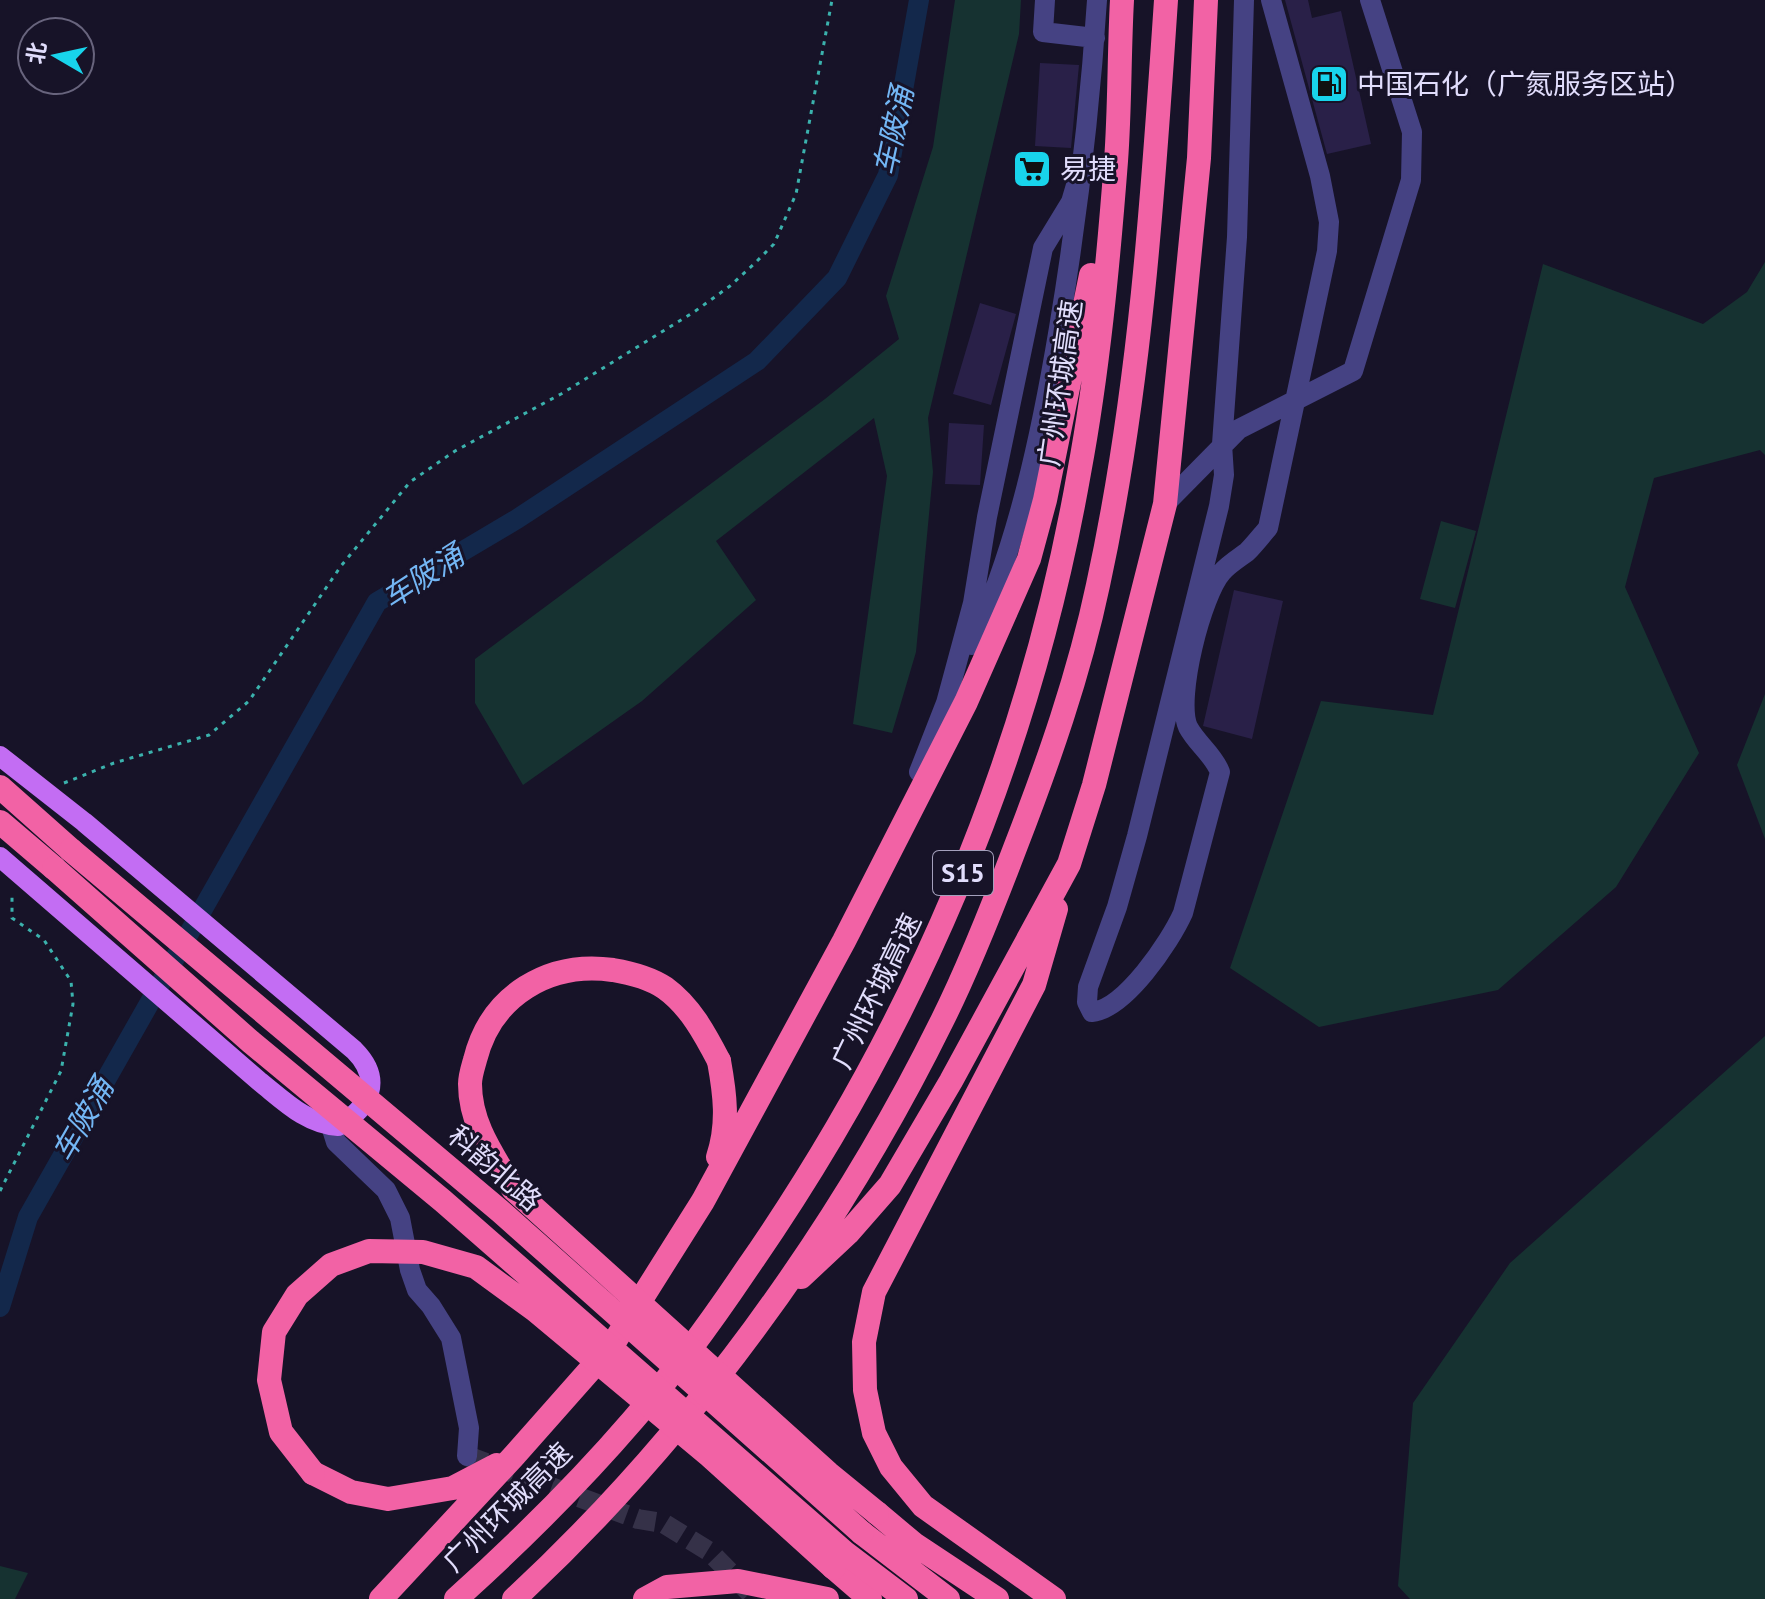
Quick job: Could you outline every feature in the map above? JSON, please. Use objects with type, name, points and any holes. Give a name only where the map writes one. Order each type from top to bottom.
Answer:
[{"type":"highway","name":"广州环城高速","points":[[456,1599],[521,1540],[587,1471],[634,1418],[710,1322],[791,1207],[866,1081],[905,1007],[957,891],[1025,705],[1054,595],[1079,474],[1091,397],[1116,159],[1122,0]]},
{"type":"highway","name":"S15","points":[[514,1599],[663,1445],[767,1309],[832,1214],[900,1100],[943,1019],[995,901],[1064,714],[1097,590],[1117,493],[1143,306],[1166,0]]},
{"type":"highway","points":[[1054,1599],[923,1506],[891,1467],[874,1433],[865,1390],[864,1342],[874,1292],[1034,985],[1094,785],[1165,504],[1199,158],[1206,0]]},
{"type":"highway","points":[[381,1599],[613,1344],[703,1201],[878,876],[966,702],[1029,559],[1045,500],[1116,159]]},
{"type":"highway","name":"科韵北路","points":[[0,787],[500,1211],[862,1533],[948,1599]]},
{"type":"highway","points":[[0,822],[251,1042],[443,1201],[844,1552],[906,1599]]},
{"type":"highway","points":[[767,1309],[848,1233],[890,1185],[951,1081],[1069,864]]},
{"type":"highway","points":[[703,1201],[724,1138],[726,1097],[719,1061],[696,1019],[665,988],[634,973],[589,967],[547,975],[510,998],[480,1038],[470,1082],[477,1130],[513,1189],[828,1473],[914,1544],[997,1599]]},
{"type":"highway","points":[[513,1457],[453,1488],[388,1499],[351,1492],[313,1473],[281,1432],[269,1380],[274,1332],[297,1295],[331,1265],[369,1251],[423,1252],[476,1267],[535,1310],[710,1456],[870,1599]]},
{"type":"highway","points":[[645,1599],[667,1587],[738,1581],[827,1599]]},
{"type":"main road","points":[[0,756],[84,822],[354,1050],[370,1072],[371,1086],[361,1107],[338,1126],[322,1125],[304,1116],[259,1081],[0,857]]},
{"type":"street","points":[[1045,0],[1043,32],[1095,38]]},
{"type":"street","points":[[878,876],[946,703],[984,619],[1028,483],[1049,392],[1084,158],[1097,0]]},
{"type":"street","points":[[1244,0],[1237,237],[1222,444],[1224,475],[1219,506],[1137,836],[1117,907],[1088,987],[1087,1002],[1092,1012],[1102,1011],[1122,998],[1174,932],[1183,913],[1220,772],[1215,758],[1188,726],[1184,693],[1186,676],[1207,596],[1221,572],[1249,550],[1268,528],[1327,251],[1329,222],[1320,176],[1271,0]]},
{"type":"street","points":[[1165,504],[1239,429],[1353,371],[1411,180],[1412,132],[1370,0]]},
{"type":"street","points":[[946,703],[973,603],[987,517],[1043,248],[1071,202],[1084,158]]},
{"type":"street","points":[[331,1126],[336,1142],[386,1190],[400,1218],[417,1290],[451,1338],[469,1428],[467,1456]]},
{"type":"path","points":[[46,791],[114,763],[209,735],[249,701],[341,566],[410,482],[455,451],[561,394],[694,312],[730,286],[774,244],[796,194],[832,0]]},
{"type":"path","points":[[0,1191],[61,1071],[73,1004],[71,981],[44,940],[12,918],[11,895],[16,872]]},
{"type":"green space","points":[[955,0],[1021,0],[1019,34],[928,418],[933,472],[916,652],[892,733],[853,724],[887,476],[874,418],[716,541],[756,600],[642,701],[523,785],[475,703],[475,659],[825,399],[899,339],[886,296],[933,147]]},
{"type":"green space","points":[[1765,262],[1765,455],[1760,450],[1654,478],[1625,587],[1699,753],[1616,887],[1498,990],[1319,1027],[1230,968],[1321,701],[1433,715],[1543,264],[1703,324],[1747,292]]},
{"type":"green space","points":[[1441,521],[1476,531],[1455,608],[1420,599]]},
{"type":"green space","points":[[1765,694],[1765,839],[1737,765]]},
{"type":"green space","points":[[1765,1036],[1765,1599],[1410,1599],[1398,1586],[1413,1403],[1510,1263]]},
{"type":"green space","points":[[0,1566],[28,1573],[15,1599],[0,1599]]},
{"type":"building","name":"中国石化（广氮服务区站）","points":[[1285,0],[1308,0],[1312,18],[1341,11],[1371,144],[1327,154]]},
{"type":"building","points":[[1040,63],[1079,65],[1071,148],[1035,146]]},
{"type":"building","points":[[980,303],[1016,314],[991,405],[953,394]]},
{"type":"building","points":[[949,423],[984,425],[980,485],[945,484]]},
{"type":"building","points":[[1234,590],[1283,601],[1252,739],[1203,726]]},
{"type":"waterway","name":"车陂涌","points":[[0,1307],[28,1217],[377,602],[517,519],[757,361],[837,278],[888,175],[919,0]]},
{"type":"tunnel","points":[[467,1456],[638,1519],[663,1523],[710,1552],[756,1599]]},
{"type":"place","name":"中国石化（广氮服务区站）","points":[[1329,84]]},
{"type":"place","name":"易捷","points":[[1032,169]]}]
